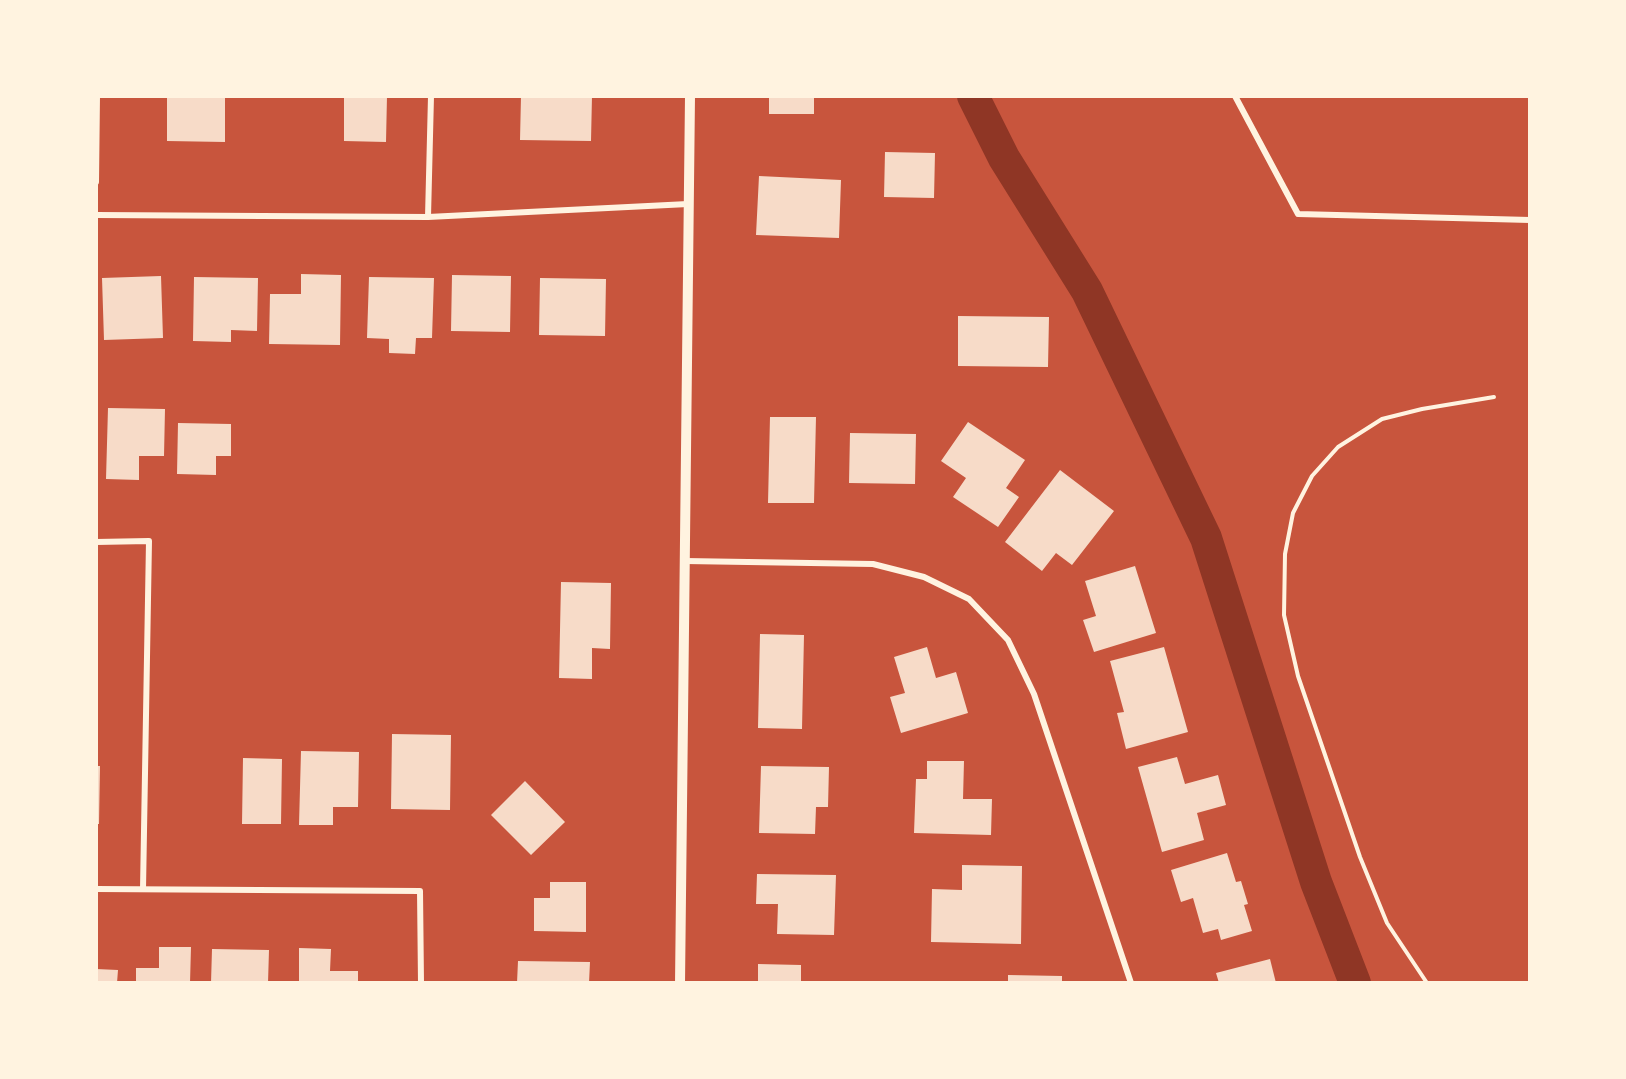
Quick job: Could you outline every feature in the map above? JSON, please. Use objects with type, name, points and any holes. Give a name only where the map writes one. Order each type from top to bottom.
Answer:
[{"type":"street","points":[[96,182],[97,96]]},
{"type":"street","points":[[428,217],[431,96]]},
{"type":"street","points":[[680,983],[690,96]]},
{"type":"street","points":[[1235,96],[1298,214],[1530,220]]},
{"type":"street","points":[[96,215],[428,217],[688,204]]},
{"type":"street","points":[[96,542],[149,541],[143,889]]},
{"type":"street","points":[[685,561],[873,564],[924,577],[969,599],[1008,640],[1034,694],[1131,983]]},
{"type":"street","points":[[96,889],[420,891],[421,983]]},
{"type":"path","points":[[1427,983],[1410,961],[1387,923],[1360,857],[1298,676],[1284,615],[1285,554],[1293,513],[1312,476],[1338,447],[1382,419],[1422,409],[1494,398]]},
{"type":"building","points":[[167,96],[225,96],[225,142],[167,141]]},
{"type":"building","points":[[344,96],[387,96],[386,142],[344,141]]},
{"type":"building","points":[[521,96],[592,96],[591,141],[520,140]]},
{"type":"building","points":[[769,96],[814,96],[814,114],[769,114]]},
{"type":"building","points":[[885,152],[935,153],[934,198],[884,197]]},
{"type":"building","points":[[759,176],[841,180],[839,238],[756,235]]},
{"type":"building","points":[[301,274],[341,275],[340,345],[269,344],[270,294],[301,294]]},
{"type":"building","points":[[452,275],[511,276],[510,332],[451,331]]},
{"type":"building","points":[[161,276],[163,338],[104,340],[102,278]]},
{"type":"building","points":[[194,277],[258,278],[257,331],[231,330],[231,342],[193,341]]},
{"type":"building","points":[[369,277],[434,278],[432,338],[416,338],[415,354],[389,353],[389,339],[367,338]]},
{"type":"building","points":[[540,278],[606,279],[605,336],[539,335]]},
{"type":"building","points":[[958,316],[1049,317],[1048,367],[958,366]]},
{"type":"building","points":[[108,408],[165,409],[164,456],[139,456],[139,480],[106,479]]},
{"type":"building","points":[[770,417],[816,417],[814,503],[768,503]]},
{"type":"building","points":[[968,422],[1025,460],[1006,488],[1019,497],[998,527],[953,497],[966,478],[941,461]]},
{"type":"building","points":[[178,423],[231,424],[231,456],[216,456],[216,475],[177,474]]},
{"type":"building","points":[[850,433],[916,434],[915,484],[849,483]]},
{"type":"building","points":[[1060,470],[1114,511],[1072,565],[1056,553],[1042,571],[1005,542]]},
{"type":"building","points":[[1135,566],[1156,633],[1094,652],[1083,620],[1096,616],[1085,581]]},
{"type":"building","points":[[561,582],[611,583],[610,649],[592,648],[592,679],[559,678]]},
{"type":"building","points":[[760,634],[804,635],[802,729],[758,728]]},
{"type":"building","points":[[927,647],[936,678],[956,672],[968,713],[901,733],[890,697],[905,693],[894,657]]},
{"type":"building","points":[[1164,647],[1188,732],[1126,749],[1117,713],[1124,712],[1110,661]]},
{"type":"building","points":[[392,734],[451,735],[450,810],[391,809]]},
{"type":"building","points":[[301,751],[359,752],[358,807],[333,807],[333,825],[299,825]]},
{"type":"building","points":[[1177,757],[1185,784],[1218,775],[1226,805],[1197,813],[1204,840],[1162,852],[1138,767]]},
{"type":"building","points":[[243,758],[282,759],[281,824],[242,824]]},
{"type":"building","points":[[927,761],[964,761],[963,799],[992,799],[991,835],[914,833],[916,779],[927,779]]},
{"type":"building","points":[[96,766],[100,766],[99,824],[96,824]]},
{"type":"building","points":[[761,766],[829,767],[828,807],[816,807],[815,834],[759,833]]},
{"type":"building","points":[[525,781],[565,822],[531,855],[491,815]]},
{"type":"building","points":[[1227,853],[1236,882],[1241,881],[1248,904],[1244,905],[1252,931],[1221,940],[1218,929],[1203,933],[1193,898],[1181,902],[1171,870]]},
{"type":"building","points":[[962,865],[1022,866],[1021,944],[931,942],[932,889],[962,890]]},
{"type":"building","points":[[757,874],[836,875],[834,935],[777,934],[778,904],[756,904]]},
{"type":"building","points":[[550,882],[586,882],[586,932],[534,931],[534,898],[550,898]]},
{"type":"building","points":[[159,947],[191,947],[190,983],[136,983],[136,968],[159,968]]},
{"type":"building","points":[[299,948],[331,949],[330,971],[358,971],[358,983],[299,983]]},
{"type":"building","points":[[212,949],[269,950],[268,983],[211,983]]},
{"type":"building","points":[[1270,959],[1276,983],[1219,983],[1216,973]]},
{"type":"building","points":[[518,961],[590,962],[589,983],[517,983]]},
{"type":"building","points":[[758,964],[801,965],[801,983],[758,983]]},
{"type":"building","points":[[96,969],[118,970],[117,983],[96,983]]},
{"type":"building","points":[[1008,975],[1062,976],[1062,983],[1008,983]]},
{"type":"waterway","points":[[973,96],[1004,158],[1087,291],[1206,538],[1316,882],[1355,983]]}]
